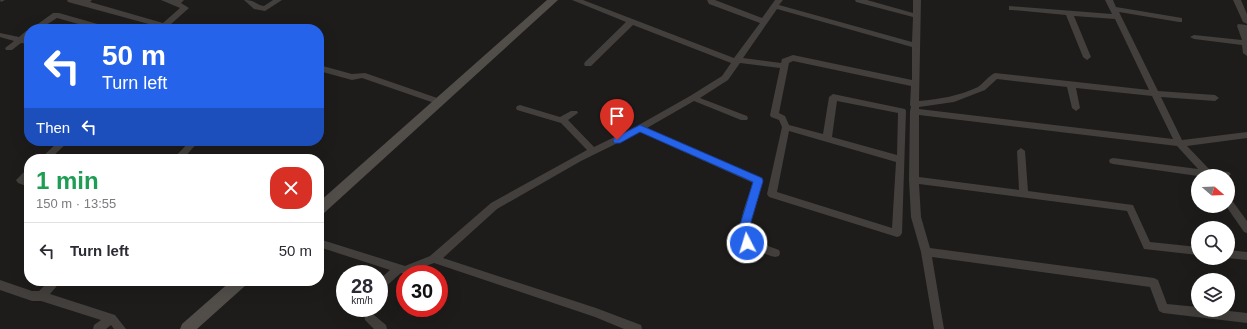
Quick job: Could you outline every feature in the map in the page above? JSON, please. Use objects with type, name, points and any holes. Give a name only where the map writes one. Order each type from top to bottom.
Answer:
[{"type":"main road","points":[[324,206],[553,0]]},
{"type":"main road","points":[[188,329],[235,286]]},
{"type":"street","points":[[71,0],[86,1],[158,24]]},
{"type":"street","points":[[165,0],[178,2],[185,7],[166,24]]},
{"type":"street","points":[[248,0],[257,7],[265,9],[278,0]]},
{"type":"street","points":[[576,0],[737,61],[784,66]]},
{"type":"street","points":[[711,0],[712,2],[765,22]]},
{"type":"street","points":[[862,0],[917,16]]},
{"type":"street","points":[[917,0],[917,46],[914,84],[914,180],[916,217],[926,252],[938,329]]},
{"type":"street","points":[[1109,0],[1179,144],[1203,169]]},
{"type":"street","points":[[1237,0],[1247,22]]},
{"type":"street","points":[[418,265],[434,259],[494,206],[578,159],[640,128],[725,78],[778,3],[917,46]]},
{"type":"street","points":[[1012,8],[1117,17]]},
{"type":"street","points":[[1113,9],[1179,20]]},
{"type":"street","points":[[1069,13],[1087,57]]},
{"type":"street","points":[[42,24],[56,15],[88,24]]},
{"type":"street","points":[[588,64],[631,22]]},
{"type":"street","points":[[1247,27],[1241,26],[1247,53]]},
{"type":"street","points":[[0,35],[24,41]]},
{"type":"street","points":[[9,48],[24,36]]},
{"type":"street","points":[[1194,37],[1246,43]]},
{"type":"street","points":[[827,139],[833,97],[902,111],[897,234],[772,194],[786,127],[782,118],[774,115],[785,61],[793,58],[914,84]]},
{"type":"street","points":[[324,69],[352,77],[362,75],[440,102]]},
{"type":"street","points":[[914,108],[951,100],[982,88],[995,76],[1156,95],[1215,98]]},
{"type":"street","points":[[1071,86],[1076,108]]},
{"type":"street","points":[[693,98],[744,118]]},
{"type":"street","points":[[520,108],[564,121],[594,152]]},
{"type":"street","points":[[914,108],[1179,144],[1247,135]]},
{"type":"street","points":[[561,120],[574,113]]},
{"type":"street","points":[[786,127],[901,160]]},
{"type":"street","points":[[640,128],[758,181],[745,225],[747,243],[775,253]]},
{"type":"street","points":[[50,154],[59,146]]},
{"type":"street","points":[[182,154],[190,146]]},
{"type":"street","points":[[1021,151],[1024,194]]},
{"type":"street","points":[[1113,161],[1191,172]]},
{"type":"street","points":[[914,180],[1130,208],[1147,246],[1191,250]]},
{"type":"street","points":[[1235,212],[1247,229]]},
{"type":"street","points":[[324,245],[396,267]]},
{"type":"street","points":[[926,252],[1154,283],[1163,308],[1247,318]]},
{"type":"street","points":[[1235,255],[1247,256]]},
{"type":"street","points":[[434,259],[617,326],[637,329]]},
{"type":"street","points":[[388,278],[396,271]]},
{"type":"street","points":[[0,285],[32,296],[41,296],[111,318],[121,329]]},
{"type":"street","points":[[41,296],[51,286]]},
{"type":"street","points":[[369,317],[382,329]]},
{"type":"street","points":[[98,329],[111,318]]},
{"type":"route","points":[[617,140],[640,128],[758,181],[745,225],[747,243]]}]
